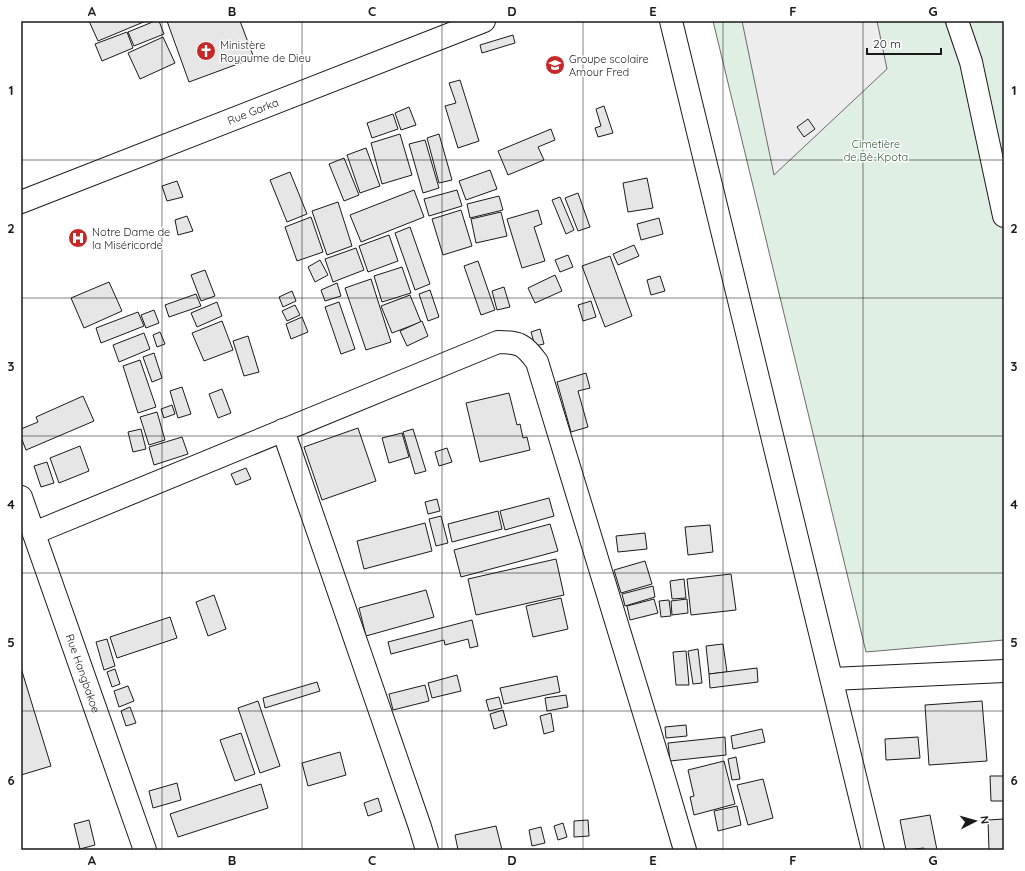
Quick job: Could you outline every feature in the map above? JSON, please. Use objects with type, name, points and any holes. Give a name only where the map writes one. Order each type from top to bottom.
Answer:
[{"type":"street","name":"Rue Garka","points":[[21,202],[484,21]]},
{"type":"street","points":[[671,21],[873,850]]},
{"type":"street","points":[[957,21],[971,62],[1004,216]]},
{"type":"street","points":[[34,533],[498,342],[515,342],[527,348],[537,362],[664,775],[684,850]]},
{"type":"street","points":[[283,430],[427,850]]},
{"type":"street","name":"Rue Hangbakoe","points":[[21,497],[145,850]]},
{"type":"street","points":[[832,679],[1004,671]]},
{"type":"green space","name":"Cimetière de Bè-Kpota","points":[[713,21],[1004,21],[1004,640],[866,652]]},
{"type":"shaded area","points":[[742,21],[877,21],[887,69],[774,175]]},
{"type":"building","points":[[89,21],[146,21],[98,41]]},
{"type":"building","points":[[155,21],[159,21],[164,34],[134,46],[128,32]]},
{"type":"building","points":[[167,21],[240,21],[254,58],[189,82]]},
{"type":"building","points":[[127,32],[133,48],[102,61],[95,44]]},
{"type":"building","points":[[513,35],[515,43],[482,53],[480,45]]},
{"type":"building","points":[[163,37],[175,63],[140,79],[128,53]]},
{"type":"building","points":[[460,80],[479,141],[458,148],[445,106],[456,103],[449,83]]},
{"type":"building","points":[[604,106],[613,133],[598,137],[595,128],[601,126],[596,109]]},
{"type":"building","points":[[409,107],[416,125],[401,130],[395,113]]},
{"type":"building","points":[[393,114],[398,129],[372,138],[367,123]]},
{"type":"building","points":[[808,119],[815,129],[804,137],[797,127]]},
{"type":"building","points":[[551,129],[555,140],[538,147],[544,160],[508,175],[498,151]]},
{"type":"building","points":[[400,134],[412,175],[382,184],[371,143]]},
{"type":"building","points":[[439,134],[452,180],[439,183],[427,138]]},
{"type":"building","points":[[425,140],[439,188],[423,193],[409,144]]},
{"type":"building","points":[[366,148],[380,186],[360,193],[347,155]]},
{"type":"building","points":[[344,158],[359,195],[344,201],[329,164]]},
{"type":"building","points":[[490,170],[497,189],[466,200],[459,181]]},
{"type":"building","points":[[290,172],[307,214],[287,222],[270,180]]},
{"type":"building","points":[[647,178],[653,208],[628,212],[623,183]]},
{"type":"building","points":[[177,181],[183,197],[167,201],[162,186]]},
{"type":"building","points":[[414,190],[424,217],[361,242],[350,215]]},
{"type":"building","points":[[457,190],[462,206],[429,216],[424,199]]},
{"type":"building","points":[[578,193],[590,227],[578,231],[565,198]]},
{"type":"building","points":[[499,196],[503,210],[470,218],[467,204]]},
{"type":"building","points":[[560,197],[574,230],[566,234],[552,200]]},
{"type":"building","points":[[338,202],[352,246],[327,255],[312,211]]},
{"type":"building","points":[[461,210],[472,246],[443,255],[432,219]]},
{"type":"building","points":[[538,210],[542,224],[534,227],[545,261],[522,268],[507,219]]},
{"type":"building","points":[[501,212],[507,236],[476,243],[471,219]]},
{"type":"building","points":[[187,216],[193,231],[178,235],[175,220]]},
{"type":"building","points":[[311,217],[323,252],[297,261],[285,227]]},
{"type":"building","points":[[659,218],[663,234],[641,240],[637,224]]},
{"type":"building","points":[[410,227],[430,284],[415,290],[395,233]]},
{"type":"building","points":[[389,235],[398,261],[368,272],[359,246]]},
{"type":"building","points":[[634,245],[639,256],[618,265],[613,254]]},
{"type":"building","points":[[356,248],[364,270],[333,282],[325,259]]},
{"type":"building","points":[[568,255],[573,267],[560,272],[555,260]]},
{"type":"building","points":[[610,256],[632,316],[605,327],[582,266]]},
{"type":"building","points":[[320,260],[328,275],[315,282],[308,267]]},
{"type":"building","points":[[478,261],[495,310],[481,315],[464,266]]},
{"type":"building","points":[[402,267],[411,293],[382,302],[374,276]]},
{"type":"building","points":[[205,270],[215,296],[201,301],[191,275]]},
{"type":"building","points":[[555,275],[562,291],[535,303],[528,288]]},
{"type":"building","points":[[660,276],[665,291],[651,295],[647,280]]},
{"type":"building","points":[[371,279],[391,342],[366,350],[345,288]]},
{"type":"building","points":[[109,282],[122,311],[84,328],[71,298]]},
{"type":"building","points":[[337,283],[341,296],[325,301],[321,290]]},
{"type":"building","points":[[504,287],[510,307],[497,310],[492,291]]},
{"type":"building","points":[[430,290],[439,317],[428,321],[419,294]]},
{"type":"building","points":[[292,291],[296,301],[283,307],[279,297]]},
{"type":"building","points":[[196,294],[201,306],[169,317],[165,305]]},
{"type":"building","points":[[410,295],[421,322],[392,333],[381,306]]},
{"type":"building","points":[[591,301],[596,317],[583,321],[578,305]]},
{"type":"building","points":[[217,302],[222,316],[197,327],[191,313]]},
{"type":"building","points":[[339,302],[355,349],[341,354],[325,307]]},
{"type":"building","points":[[295,305],[300,315],[287,321],[282,311]]},
{"type":"building","points":[[154,310],[159,323],[146,328],[141,315]]},
{"type":"building","points":[[138,312],[144,326],[101,343],[96,328]]},
{"type":"building","points":[[302,317],[308,332],[291,339],[286,324]]},
{"type":"building","points":[[222,321],[233,350],[204,361],[192,333]]},
{"type":"building","points":[[422,321],[428,336],[407,346],[400,331]]},
{"type":"building","points":[[540,329],[544,344],[535,346],[531,332]]},
{"type":"building","points":[[160,332],[165,344],[157,347],[153,335]]},
{"type":"building","points":[[144,333],[150,349],[119,362],[113,345]]},
{"type":"building","points":[[248,336],[259,372],[244,376],[233,341]]},
{"type":"building","points":[[154,353],[162,378],[152,382],[143,357]]},
{"type":"building","points":[[140,360],[156,407],[138,413],[123,366]]},
{"type":"building","points":[[586,373],[590,388],[578,391],[588,427],[571,432],[557,382]]},
{"type":"building","points":[[182,387],[191,414],[178,418],[170,391]]},
{"type":"building","points":[[222,389],[231,413],[218,418],[209,394]]},
{"type":"building","points":[[509,393],[517,425],[520,424],[523,438],[527,437],[530,450],[480,462],[466,403]]},
{"type":"building","points":[[83,396],[94,421],[26,450],[21,437],[21,429],[38,422],[36,417]]},
{"type":"building","points":[[172,405],[175,414],[164,418],[161,409]]},
{"type":"building","points":[[157,412],[165,440],[149,445],[140,417]]},
{"type":"building","points":[[358,428],[376,481],[322,500],[304,447]]},
{"type":"building","points":[[141,429],[146,449],[133,452],[128,432]]},
{"type":"building","points":[[413,429],[426,471],[415,474],[403,432]]},
{"type":"building","points":[[402,433],[409,457],[389,463],[382,438]]},
{"type":"building","points":[[182,437],[188,454],[154,465],[149,447]]},
{"type":"building","points":[[80,446],[89,471],[59,483],[50,458]]},
{"type":"building","points":[[447,448],[452,462],[439,466],[435,452]]},
{"type":"building","points":[[47,462],[54,483],[41,487],[34,466]]},
{"type":"building","points":[[246,468],[251,479],[236,485],[231,474]]},
{"type":"building","points":[[549,498],[554,516],[505,530],[500,511]]},
{"type":"building","points":[[437,499],[440,511],[428,514],[425,502]]},
{"type":"building","points":[[498,511],[502,529],[452,542],[448,524]]},
{"type":"building","points":[[441,516],[448,543],[436,546],[429,519]]},
{"type":"building","points":[[425,523],[432,551],[364,569],[357,541]]},
{"type":"building","points":[[550,524],[558,551],[461,577],[454,550]]},
{"type":"building","points":[[710,525],[713,552],[688,555],[685,527]]},
{"type":"building","points":[[645,533],[647,549],[618,552],[616,536]]},
{"type":"building","points":[[556,559],[564,595],[476,615],[468,579]]},
{"type":"building","points":[[645,561],[652,584],[621,593],[614,570]]},
{"type":"building","points":[[731,574],[736,610],[691,615],[687,579]]},
{"type":"building","points":[[684,579],[686,598],[672,599],[670,581]]},
{"type":"building","points":[[653,586],[655,597],[625,606],[622,594]]},
{"type":"building","points":[[426,590],[434,617],[366,636],[359,608]]},
{"type":"building","points":[[214,595],[226,629],[208,636],[196,602]]},
{"type":"building","points":[[561,598],[568,629],[533,637],[526,606]]},
{"type":"building","points":[[654,599],[658,613],[630,620],[627,606]]},
{"type":"building","points":[[687,599],[688,613],[672,615],[671,601]]},
{"type":"building","points":[[669,600],[671,616],[661,617],[659,601]]},
{"type":"building","points":[[170,617],[177,638],[117,658],[110,637]]},
{"type":"building","points":[[472,620],[478,646],[470,648],[468,639],[445,645],[444,640],[391,654],[388,642]]},
{"type":"building","points":[[107,639],[115,666],[104,670],[96,642]]},
{"type":"building","points":[[723,644],[727,672],[709,674],[706,646]]},
{"type":"building","points":[[698,649],[702,683],[693,684],[688,651]]},
{"type":"building","points":[[686,651],[689,685],[676,685],[673,652]]},
{"type":"building","points":[[21,668],[51,766],[21,775]]},
{"type":"building","points":[[757,668],[758,682],[710,688],[709,674]]},
{"type":"building","points":[[115,669],[120,684],[112,687],[107,672]]},
{"type":"building","points":[[457,675],[461,691],[432,698],[428,683]]},
{"type":"building","points":[[557,676],[560,692],[504,704],[500,688]]},
{"type":"building","points":[[317,682],[320,691],[265,708],[263,698]]},
{"type":"building","points":[[425,685],[429,701],[393,710],[389,694]]},
{"type":"building","points":[[128,686],[134,701],[119,707],[114,691]]},
{"type":"building","points":[[566,695],[568,707],[547,711],[545,698]]},
{"type":"building","points":[[499,697],[502,708],[489,711],[486,700]]},
{"type":"building","points":[[258,701],[280,766],[260,773],[238,708]]},
{"type":"building","points":[[982,701],[987,761],[929,765],[925,705]]},
{"type":"building","points":[[130,707],[136,723],[126,726],[121,711]]},
{"type":"building","points":[[503,710],[507,725],[494,729],[490,714]]},
{"type":"building","points":[[551,713],[554,731],[544,734],[540,716]]},
{"type":"building","points":[[686,725],[687,736],[666,738],[665,727]]},
{"type":"building","points":[[762,729],[765,742],[733,749],[731,736]]},
{"type":"building","points":[[241,733],[255,774],[235,781],[220,740]]},
{"type":"building","points":[[725,737],[726,755],[670,761],[668,743]]},
{"type":"building","points":[[918,737],[920,758],[886,760],[885,739]]},
{"type":"building","points":[[340,752],[346,775],[308,786],[302,763]]},
{"type":"building","points":[[736,757],[740,779],[732,780],[728,759]]},
{"type":"building","points":[[724,761],[735,804],[694,815],[690,797],[694,796],[688,770]]},
{"type":"building","points":[[990,776],[1004,776],[1004,801],[991,801]]},
{"type":"building","points":[[763,779],[773,818],[748,825],[737,785]]},
{"type":"building","points":[[177,783],[181,800],[153,808],[149,791]]},
{"type":"building","points":[[261,784],[268,808],[178,837],[170,814]]},
{"type":"building","points":[[378,798],[382,811],[368,816],[364,803]]},
{"type":"building","points":[[737,806],[741,825],[718,831],[714,811]]},
{"type":"building","points":[[930,815],[937,850],[925,850],[924,848],[906,850],[900,820]]},
{"type":"building","points":[[1004,819],[1004,850],[989,850],[988,820]]},
{"type":"building","points":[[89,820],[95,845],[80,849],[74,824]]},
{"type":"building","points":[[588,820],[589,836],[574,837],[574,821]]},
{"type":"building","points":[[563,823],[567,837],[558,840],[554,826]]},
{"type":"building","points":[[496,826],[502,850],[458,850],[455,835]]},
{"type":"building","points":[[541,827],[545,843],[532,846],[529,830]]},
{"type":"place","name":"Ministère Royaume de Dieu","points":[[206,51]]},
{"type":"place","name":"Groupe scolaire Amour Fred","points":[[555,65]]},
{"type":"place","name":"Notre Dame de la Miséricorde","points":[[78,238]]}]
